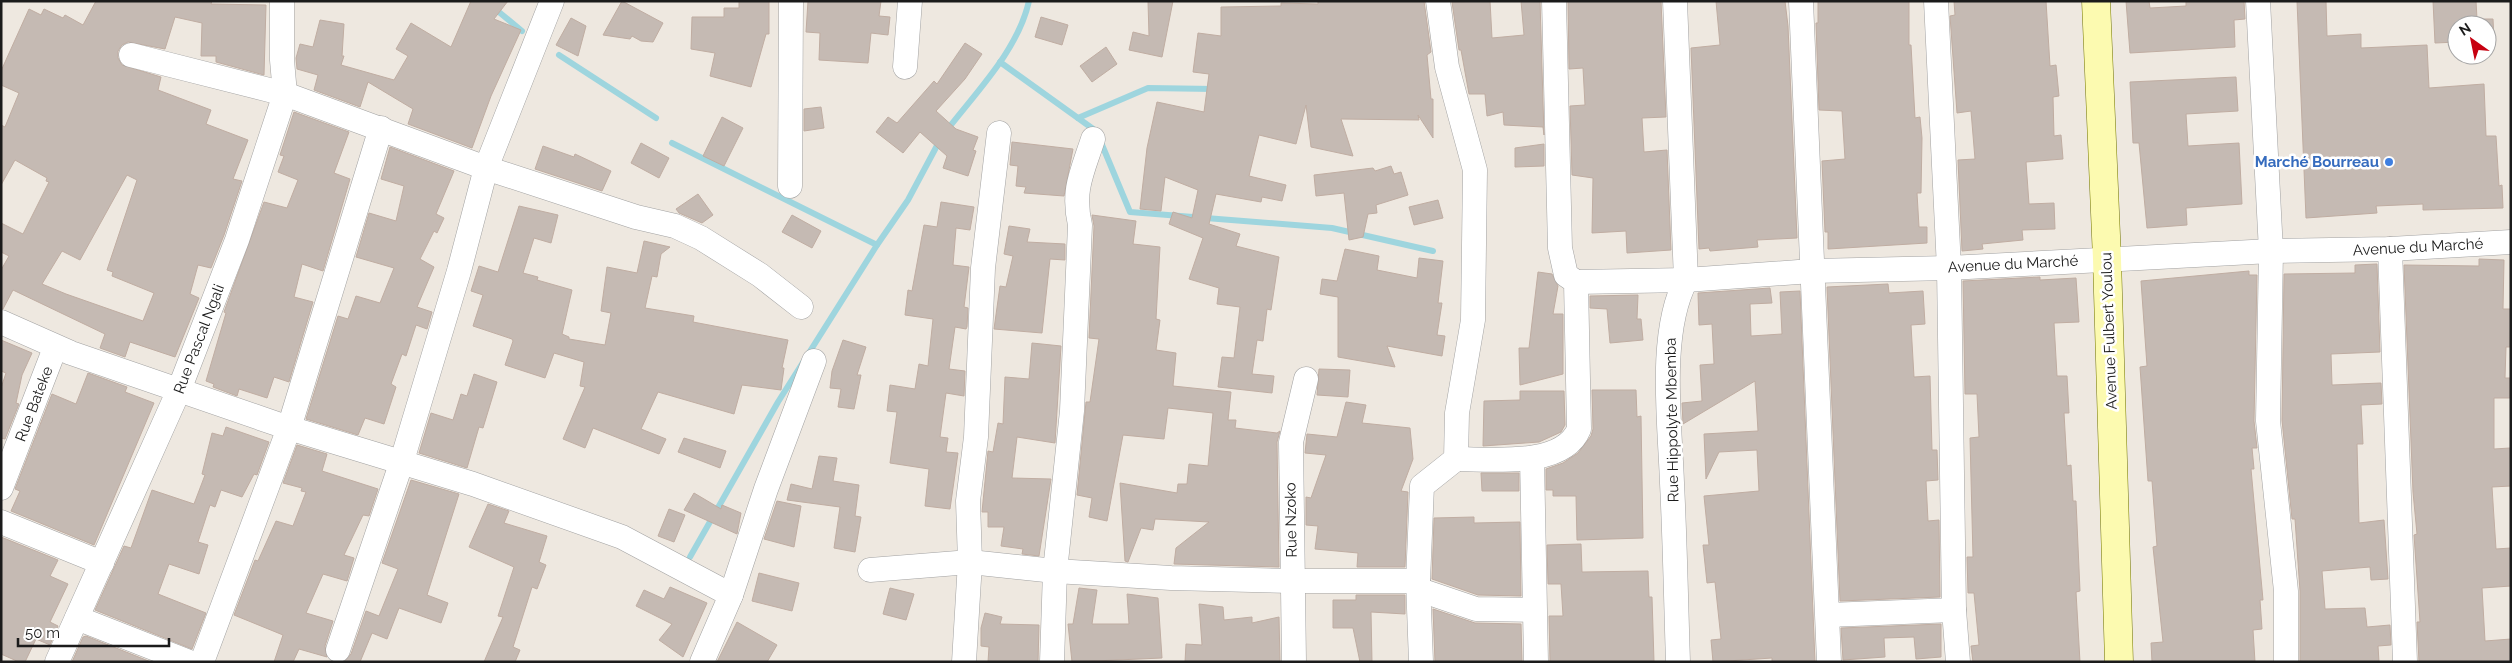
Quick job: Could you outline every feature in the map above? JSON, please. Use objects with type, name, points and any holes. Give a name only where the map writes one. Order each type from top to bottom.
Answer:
[{"type":"main road","name":"Avenue Fulbert Youlou","points":[[2096,1],[2107,260],[2119,662]]},
{"type":"street","name":"Rue Pascal Ngali","points":[[57,662],[179,390],[237,240],[284,94],[282,1]]},
{"type":"street","points":[[338,650],[402,464],[459,271],[486,168],[552,1]]},
{"type":"street","points":[[790,186],[791,1]]},
{"type":"street","points":[[905,67],[910,1]]},
{"type":"street","points":[[1438,1],[1447,67],[1475,170],[1473,320],[1458,413],[1456,459]]},
{"type":"street","points":[[1421,662],[1419,586],[1422,486],[1456,459],[1532,458],[1567,446],[1576,437],[1580,429],[1576,282],[1566,275],[1560,248],[1554,1]]},
{"type":"street","name":"Rue Hippolyte Mbemba","points":[[1675,1],[1686,280],[1674,310],[1671,330],[1669,396],[1678,662]]},
{"type":"street","points":[[1801,1],[1829,662]]},
{"type":"street","points":[[1936,1],[1949,268],[1954,610],[1958,662]]},
{"type":"street","points":[[2258,1],[2271,251],[2268,420],[2286,592],[2286,662]]},
{"type":"street","points":[[131,55],[284,94],[486,168],[636,217],[675,226],[701,238],[760,275],[801,307]]},
{"type":"street","points":[[202,662],[289,428],[381,128]]},
{"type":"street","points":[[964,662],[970,562],[968,501],[976,437],[983,268],[999,133]]},
{"type":"street","points":[[1052,662],[1055,571],[1072,411],[1080,225],[1075,204],[1093,139]]},
{"type":"street","name":"Avenue du Marché","points":[[1576,282],[1686,280],[1812,271],[1949,268],[2271,251],[2390,249],[2511,242]]},
{"type":"street","points":[[2390,249],[2405,662]]},
{"type":"street","points":[[1,322],[56,348],[289,428],[402,464],[473,484],[622,537],[731,595]]},
{"type":"street","name":"Rue Bateke","points":[[1,488],[56,348]]},
{"type":"street","points":[[702,662],[731,595],[766,489],[814,361]]},
{"type":"street","name":"Rue Nzoko","points":[[1294,662],[1291,581],[1291,442],[1306,379]]},
{"type":"street","points":[[1532,458],[1536,662]]},
{"type":"street","points":[[1,522],[102,563]]},
{"type":"street","points":[[870,570],[970,562],[1055,571],[1419,586],[1476,609],[1534,610]]},
{"type":"street","points":[[1828,615],[1954,610]]},
{"type":"street","points":[[77,618],[189,662]]},
{"type":"building","points":[[96,1],[212,1],[211,4],[266,5],[264,75],[216,62],[216,56],[201,56],[202,23],[175,17],[165,49],[128,42],[122,45],[118,51],[118,58],[122,65],[161,77],[158,90],[211,110],[206,124],[248,140],[233,179],[242,181],[224,235],[211,268],[198,265],[190,294],[199,298],[175,357],[130,342],[125,357],[100,348],[105,334],[13,290],[3,309],[1,309],[1,270],[9,256],[1,252],[1,223],[23,234],[49,182],[46,181],[47,178],[15,160],[1,185],[1,125],[5,127],[19,93],[1,85],[1,71],[29,9],[41,15],[44,9],[63,18],[65,15],[83,25]],"holes":[[[127,175],[137,180],[107,270],[113,272],[112,276],[154,293],[143,321],[42,284],[62,251],[80,260]]]},
{"type":"building","points":[[471,1],[508,1],[494,19],[521,30],[491,96],[472,148],[408,124],[413,109],[368,82],[360,107],[314,90],[318,75],[297,69],[296,58],[300,44],[313,47],[320,20],[344,24],[342,56],[344,56],[341,65],[394,80],[408,56],[396,49],[411,23],[451,47]]},
{"type":"building","points":[[622,1],[663,23],[653,42],[641,41],[632,36],[630,39],[603,35]]},
{"type":"building","points":[[739,1],[769,1],[769,34],[766,34],[751,87],[710,76],[715,53],[691,49],[692,17],[724,17],[724,8],[739,8]]},
{"type":"building","points":[[808,1],[881,1],[879,16],[890,17],[888,35],[871,33],[868,63],[819,60],[820,33],[806,32]]},
{"type":"building","points":[[1148,1],[1173,1],[1162,57],[1129,50],[1133,32],[1149,36]]},
{"type":"building","points":[[1318,1],[1424,1],[1431,52],[1427,55],[1431,99],[1433,99],[1433,138],[1418,115],[1419,120],[1341,119],[1353,156],[1311,147],[1306,105],[1296,144],[1259,135],[1249,176],[1286,185],[1282,201],[1262,197],[1261,202],[1216,194],[1209,224],[1240,234],[1236,246],[1279,257],[1271,310],[1267,309],[1263,341],[1257,340],[1252,374],[1274,376],[1272,393],[1218,387],[1222,357],[1234,358],[1240,307],[1217,304],[1219,288],[1189,279],[1203,238],[1169,224],[1173,212],[1192,218],[1198,190],[1165,177],[1161,211],[1140,209],[1147,148],[1157,102],[1204,112],[1209,74],[1193,72],[1198,33],[1221,36],[1221,7],[1281,6],[1281,3],[1318,4]]},
{"type":"building","points":[[1490,1],[1492,38],[1524,35],[1521,1],[1540,1],[1544,135],[1543,127],[1504,125],[1503,112],[1487,116],[1485,94],[1469,94],[1461,50],[1459,50],[1452,2]]},
{"type":"building","points":[[1568,1],[1661,1],[1666,117],[1642,118],[1644,152],[1667,150],[1671,250],[1627,253],[1626,231],[1592,233],[1593,178],[1572,175],[1570,106],[1585,105],[1583,68],[1569,69]]},
{"type":"building","points":[[1716,1],[1785,1],[1788,26],[1797,238],[1757,240],[1758,247],[1710,251],[1709,248],[1699,249],[1691,48],[1720,45]]},
{"type":"building","points":[[1818,1],[1909,1],[1909,45],[1911,45],[1915,118],[1920,117],[1922,138],[1921,193],[1917,193],[1919,227],[1927,227],[1927,243],[1828,249],[1828,232],[1825,232],[1822,161],[1845,159],[1842,111],[1819,110],[1816,23],[1818,23]]},
{"type":"building","points":[[1954,1],[2046,1],[2050,66],[2056,65],[2059,96],[2053,97],[2054,136],[2061,135],[2063,159],[2026,162],[2029,204],[2054,203],[2055,229],[2022,230],[2023,240],[1982,244],[1983,249],[1962,251],[1958,160],[1975,159],[1971,111],[1957,113],[1950,16],[1955,15]]},
{"type":"building","points":[[2126,1],[2149,1],[2150,8],[2186,6],[2186,1],[2244,1],[2245,19],[2234,20],[2235,47],[2130,53]]},
{"type":"building","points":[[2297,1],[2326,1],[2327,36],[2361,34],[2361,48],[2427,45],[2429,88],[2484,84],[2486,136],[2496,136],[2499,186],[2502,185],[2503,208],[2423,210],[2423,204],[2376,206],[2377,213],[2306,218]]},
{"type":"building","points":[[2433,1],[2476,1],[2477,15],[2447,15],[2447,42],[2435,43]]},
{"type":"building","points":[[1041,17],[1068,25],[1062,45],[1035,37]]},
{"type":"building","points":[[571,18],[586,26],[578,56],[556,45]]},
{"type":"building","points":[[965,43],[982,54],[965,79],[936,111],[956,129],[978,137],[973,150],[976,151],[968,176],[943,168],[947,156],[920,132],[903,153],[876,132],[888,117],[897,123],[934,81],[937,84]]},
{"type":"building","points":[[1106,47],[1117,64],[1092,82],[1080,66]]},
{"type":"building","points":[[2236,77],[2238,111],[2186,114],[2188,146],[2239,143],[2242,204],[2186,208],[2187,225],[2147,228],[2139,143],[2133,143],[2130,82]]},
{"type":"building","points":[[821,107],[824,128],[804,131],[804,109]]},
{"type":"building","points":[[294,112],[349,132],[334,173],[350,179],[323,271],[302,264],[294,297],[313,302],[289,382],[274,377],[267,398],[239,389],[237,396],[213,387],[214,384],[206,381],[226,313],[224,312],[264,202],[287,208],[298,180],[278,172],[284,156],[280,155]]},
{"type":"building","points":[[722,117],[743,128],[724,166],[703,156]]},
{"type":"building","points":[[1012,142],[1073,149],[1064,196],[1024,193],[1026,187],[1016,186],[1018,166],[1010,165]]},
{"type":"building","points":[[641,143],[669,158],[659,178],[631,163]]},
{"type":"building","points":[[1544,144],[1544,166],[1515,167],[1515,148]]},
{"type":"building","points":[[543,146],[574,157],[575,154],[611,171],[602,191],[535,169]]},
{"type":"building","points":[[390,147],[454,171],[436,214],[444,218],[437,233],[434,231],[420,259],[434,267],[417,307],[432,312],[427,329],[416,325],[406,356],[402,354],[391,384],[396,387],[384,424],[365,418],[358,435],[306,419],[338,316],[348,319],[356,296],[380,303],[394,268],[356,257],[369,213],[396,221],[404,186],[381,179]]},
{"type":"building","points":[[1391,166],[1394,174],[1401,172],[1408,195],[1376,205],[1377,213],[1368,214],[1363,237],[1349,240],[1344,193],[1316,196],[1314,175],[1373,168],[1375,171]]},
{"type":"building","points":[[698,194],[713,215],[702,223],[679,213],[676,209]]},
{"type":"building","points":[[1438,200],[1443,218],[1414,225],[1409,207]]},
{"type":"building","points":[[941,202],[974,207],[970,230],[956,228],[953,265],[969,267],[964,307],[968,308],[967,327],[966,329],[955,327],[949,369],[965,371],[964,396],[946,393],[940,437],[948,438],[946,452],[958,453],[950,509],[925,506],[929,469],[890,463],[897,412],[887,411],[890,385],[915,389],[919,364],[928,366],[933,319],[905,315],[908,290],[912,291],[924,225],[937,227]]},
{"type":"building","points":[[519,206],[558,215],[551,243],[534,238],[523,273],[538,277],[537,280],[572,290],[562,334],[569,337],[569,339],[605,345],[611,313],[601,311],[607,267],[637,273],[644,241],[670,247],[661,254],[657,277],[652,276],[645,308],[694,316],[693,322],[788,340],[782,368],[784,368],[781,390],[742,385],[734,414],[658,392],[641,429],[666,439],[659,454],[593,428],[585,448],[563,439],[585,387],[580,386],[584,362],[554,353],[545,378],[505,365],[512,339],[473,326],[483,295],[471,291],[479,266],[498,272]]},
{"type":"building","points":[[792,215],[821,231],[812,248],[782,232]]},
{"type":"building","points":[[1092,215],[1136,221],[1133,244],[1160,247],[1156,319],[1160,320],[1156,350],[1176,353],[1173,386],[1231,392],[1228,420],[1236,420],[1235,428],[1277,433],[1280,431],[1277,442],[1279,567],[1174,564],[1176,548],[1209,522],[1155,519],[1153,530],[1141,528],[1128,562],[1125,561],[1120,483],[1177,493],[1178,484],[1187,484],[1189,464],[1208,466],[1213,413],[1168,408],[1164,439],[1123,435],[1107,521],[1089,517],[1092,498],[1077,495],[1086,402],[1090,402],[1099,339],[1089,338],[1094,226]]},
{"type":"building","points":[[1009,226],[1030,229],[1027,242],[1065,244],[1065,260],[1050,259],[1042,333],[994,329],[1000,286],[1006,287],[1013,256],[1004,254]]},
{"type":"building","points":[[1345,249],[1379,256],[1377,270],[1417,278],[1419,258],[1443,261],[1438,303],[1442,303],[1437,335],[1445,336],[1442,356],[1387,346],[1395,367],[1338,357],[1338,297],[1320,294],[1322,279],[1337,281]]},
{"type":"building","points":[[2479,259],[2504,260],[2503,309],[2511,309],[2510,347],[2506,347],[2505,378],[2510,378],[2510,398],[2494,398],[2494,449],[2510,448],[2511,486],[2492,487],[2496,549],[2511,548],[2511,586],[2482,588],[2485,641],[2511,639],[2511,662],[2419,662],[2417,622],[2420,622],[2414,535],[2417,534],[2413,492],[2404,265],[2479,266]]},
{"type":"building","points":[[2377,264],[2380,352],[2331,354],[2332,385],[2381,383],[2382,404],[2361,405],[2363,444],[2357,444],[2359,523],[2384,520],[2388,579],[2371,580],[2370,567],[2322,571],[2325,609],[2365,608],[2367,627],[2390,625],[2391,645],[2378,646],[2379,662],[2300,662],[2300,591],[2295,519],[2292,519],[2282,420],[2284,274],[2355,273],[2355,265]]},
{"type":"building","points":[[2249,271],[2249,275],[2257,275],[2254,421],[2257,448],[2252,448],[2254,469],[2251,469],[2263,600],[2260,600],[2262,629],[2253,630],[2255,662],[2152,662],[2151,643],[2163,642],[2153,547],[2157,546],[2152,481],[2148,481],[2140,367],[2147,366],[2141,281]]},
{"type":"building","points":[[1538,272],[1552,274],[1558,286],[1553,314],[1563,314],[1563,374],[1520,385],[1519,348],[1529,348]]},
{"type":"building","points":[[2040,277],[2040,280],[2076,278],[2079,322],[2054,323],[2057,376],[2067,376],[2069,413],[2064,413],[2067,466],[2071,465],[2073,501],[2076,501],[2080,591],[2076,592],[2080,662],[1973,662],[1971,646],[1979,645],[1974,593],[1968,593],[1967,557],[1973,557],[1970,438],[1979,437],[1977,394],[1965,394],[1963,281]]},
{"type":"building","points":[[1888,284],[1889,293],[1923,291],[1925,324],[1911,325],[1914,377],[1930,376],[1932,450],[1937,450],[1938,480],[1926,481],[1928,521],[1939,520],[1940,597],[1840,601],[1827,287]]},
{"type":"building","points":[[1770,288],[1772,303],[1750,304],[1751,336],[1782,334],[1780,292],[1800,291],[1815,662],[1772,662],[1772,658],[1713,662],[1711,640],[1721,639],[1715,582],[1707,583],[1703,545],[1709,545],[1704,496],[1759,491],[1757,450],[1719,452],[1706,479],[1704,434],[1758,431],[1755,381],[1683,424],[1682,403],[1702,401],[1700,365],[1714,364],[1712,324],[1699,325],[1698,293]]},
{"type":"building","points":[[1638,295],[1637,319],[1641,319],[1643,340],[1610,343],[1607,309],[1590,308],[1590,296]]},
{"type":"building","points":[[1,340],[32,353],[22,375],[16,403],[19,404],[5,439],[1,438],[1,388],[6,373],[1,371]]},
{"type":"building","points":[[843,340],[866,347],[857,375],[861,375],[854,409],[838,407],[841,389],[830,388],[832,371]]},
{"type":"building","points":[[1032,343],[1061,346],[1055,443],[1017,437],[1012,478],[1051,479],[1039,556],[1022,554],[1023,549],[1001,546],[1004,527],[988,527],[988,512],[982,512],[988,451],[993,452],[998,423],[1003,424],[1005,377],[1029,379]]},
{"type":"building","points":[[1319,369],[1350,370],[1348,397],[1317,395]]},
{"type":"building","points":[[88,373],[127,387],[125,392],[154,403],[94,545],[11,511],[20,491],[15,489],[52,394],[76,404]]},
{"type":"building","points":[[474,374],[497,382],[483,428],[479,427],[467,468],[419,453],[431,413],[453,420],[461,394],[467,396]]},
{"type":"building","points":[[1592,390],[1636,390],[1637,417],[1641,416],[1643,538],[1577,540],[1576,496],[1553,496],[1553,490],[1546,490],[1546,469],[1563,463],[1578,453],[1591,436],[1593,429]]},
{"type":"building","points":[[1520,391],[1564,391],[1565,425],[1561,432],[1539,442],[1483,446],[1484,401],[1520,400]]},
{"type":"building","points":[[1346,402],[1366,405],[1362,423],[1410,428],[1413,459],[1401,491],[1408,492],[1405,567],[1357,567],[1358,553],[1315,549],[1318,526],[1306,525],[1306,497],[1311,498],[1326,455],[1305,453],[1307,434],[1337,437]]},
{"type":"building","points":[[226,427],[269,442],[257,475],[254,474],[242,497],[221,490],[215,507],[210,505],[198,542],[208,545],[199,574],[169,564],[158,594],[206,613],[192,649],[95,610],[124,546],[131,548],[152,490],[194,504],[205,475],[202,474],[212,433],[223,436]]},
{"type":"building","points":[[684,438],[726,451],[720,468],[678,452]]},
{"type":"building","points":[[297,445],[327,454],[322,471],[378,489],[369,516],[363,515],[344,555],[354,558],[347,581],[323,574],[306,613],[333,621],[325,646],[327,657],[299,649],[293,662],[274,662],[283,635],[234,615],[255,560],[258,561],[276,521],[293,526],[306,492],[301,491],[302,488],[283,483]]},
{"type":"building","points":[[819,456],[837,458],[833,481],[859,485],[855,516],[861,517],[855,552],[834,548],[840,507],[787,500],[791,484],[812,489]]},
{"type":"building","points":[[1481,473],[1519,473],[1519,491],[1482,491]]},
{"type":"building","points":[[411,480],[459,494],[427,595],[448,603],[441,623],[399,608],[387,639],[372,633],[360,662],[344,662],[351,654],[366,611],[379,616],[398,569],[382,563]]},
{"type":"building","points":[[694,493],[721,509],[722,505],[741,513],[737,534],[684,510]]},
{"type":"building","points":[[777,501],[801,506],[794,547],[764,539]]},
{"type":"building","points":[[488,504],[509,511],[504,523],[547,536],[539,562],[546,565],[537,589],[532,587],[513,647],[520,650],[515,662],[484,662],[503,617],[498,616],[514,567],[469,547]]},
{"type":"building","points":[[669,509],[685,515],[674,542],[658,536]]},
{"type":"building","points":[[1474,517],[1474,523],[1520,522],[1521,596],[1478,595],[1432,579],[1434,518]]},
{"type":"building","points":[[1,537],[58,560],[50,576],[68,584],[50,622],[58,626],[50,645],[36,639],[25,662],[19,662],[1,654]]},
{"type":"building","points":[[1581,544],[1582,572],[1648,571],[1649,597],[1652,597],[1654,662],[1550,662],[1549,616],[1563,616],[1561,584],[1548,584],[1547,545]]},
{"type":"building","points":[[759,573],[799,583],[792,611],[752,601]]},
{"type":"building","points":[[670,587],[707,603],[683,657],[659,640],[672,624],[636,606],[644,590],[664,599]]},
{"type":"building","points":[[890,588],[914,594],[906,620],[883,614]]},
{"type":"building","points":[[1079,588],[1097,590],[1092,624],[1129,624],[1127,594],[1158,598],[1162,658],[1072,662],[1068,624],[1073,624]]},
{"type":"building","points":[[1356,595],[1405,595],[1405,614],[1371,612],[1372,662],[1360,662],[1353,628],[1333,628],[1333,600],[1356,600]]},
{"type":"building","points":[[1199,604],[1223,607],[1224,620],[1252,617],[1252,623],[1279,617],[1280,662],[1185,662],[1186,644],[1202,645]]},
{"type":"building","points":[[1433,609],[1475,623],[1521,624],[1522,662],[1435,662]]},
{"type":"building","points":[[985,613],[1002,617],[1000,624],[1039,625],[1038,662],[988,662],[989,647],[981,646],[981,628]]},
{"type":"building","points":[[737,622],[777,645],[767,662],[717,662]]},
{"type":"building","points":[[1941,624],[1941,657],[1916,659],[1914,637],[1884,638],[1885,657],[1843,660],[1841,628]]},
{"type":"building","points":[[86,636],[151,662],[72,662],[83,637]]},
{"type":"waterway","points":[[947,130],[1006,53],[1024,19],[1029,1]]},
{"type":"waterway","points":[[494,8],[522,31]]},
{"type":"waterway","points":[[559,55],[656,118]]},
{"type":"waterway","points":[[1000,62],[1096,131]]},
{"type":"waterway","points":[[1078,118],[1148,88],[1214,89]]},
{"type":"waterway","points":[[690,557],[778,402],[877,245],[908,200],[940,140]]},
{"type":"waterway","points":[[1100,140],[1130,212],[1332,228],[1433,251]]},
{"type":"waterway","points":[[672,143],[877,245]]},
{"type":"place","name":"Marché Bourreau","points":[[2389,162]]}]
